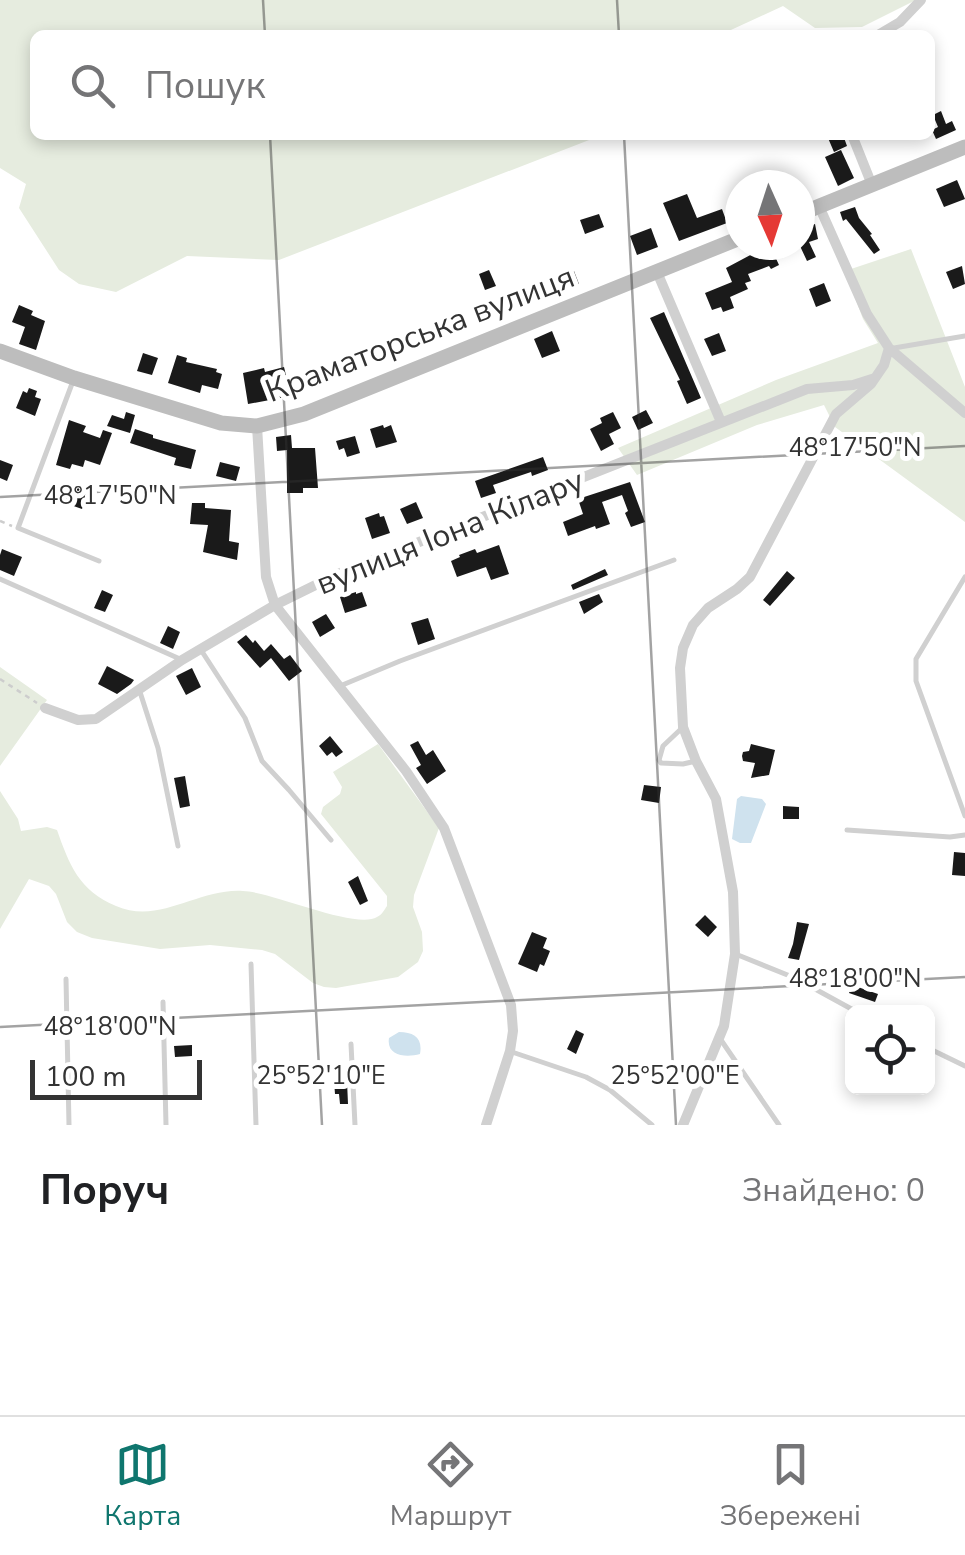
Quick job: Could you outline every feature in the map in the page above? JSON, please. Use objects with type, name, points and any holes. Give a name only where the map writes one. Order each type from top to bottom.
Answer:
[{"type":"street","points":[[886,30],[921,0]]},
{"type":"street","points":[[854,140],[872,185]]},
{"type":"street","points":[[815,208],[965,147]]},
{"type":"street","points":[[819,206],[867,314],[889,348],[965,413]]},
{"type":"street","name":"Краматорська вулиця","points":[[0,351],[221,423],[257,426],[304,414],[725,244]]},
{"type":"street","points":[[657,272],[722,422]]},
{"type":"street","points":[[683,1125],[724,1026],[735,954],[732,892],[716,799],[683,727],[682,648],[693,625],[708,608],[750,576],[836,414],[875,378],[889,348]]},
{"type":"street","name":"вулиця Іона Кілару","points":[[45,708],[78,720],[96,719],[182,660],[275,605],[338,574],[807,389],[875,378]]},
{"type":"street","points":[[257,426],[266,577],[275,605],[406,771],[444,828],[511,1005],[510,1051],[486,1125]]},
{"type":"lane","points":[[889,348],[965,336]]},
{"type":"lane","points":[[74,378],[18,528],[99,561]]},
{"type":"lane","points":[[338,687],[674,560]]},
{"type":"lane","points":[[965,577],[916,659],[916,681],[965,816]]},
{"type":"lane","points":[[0,579],[182,660]]},
{"type":"lane","points":[[200,650],[245,718],[262,762],[331,840]]},
{"type":"lane","points":[[139,689],[158,748],[178,846]]},
{"type":"lane","points":[[683,727],[663,746],[661,763],[696,761]]},
{"type":"lane","points":[[847,830],[965,836]]},
{"type":"lane","points":[[735,954],[794,978],[845,1006]]},
{"type":"lane","points":[[252,964],[256,1125]]},
{"type":"lane","points":[[66,980],[70,1125]]},
{"type":"lane","points":[[162,1002],[166,1125]]},
{"type":"lane","points":[[719,1038],[779,1125]]},
{"type":"lane","points":[[351,1044],[355,1125]]},
{"type":"lane","points":[[510,1051],[586,1077],[610,1090],[652,1125]]},
{"type":"lane","points":[[935,1051],[965,1066]]},
{"type":"path","points":[[0,521],[18,528]]},
{"type":"path","points":[[0,679],[45,708]]},
{"type":"shaded area","points":[[0,0],[916,0],[862,27],[815,28],[783,6],[731,30],[30,30],[30,140],[589,140],[279,260],[187,256],[116,292],[79,284],[59,270],[19,208],[26,184],[0,168]]},
{"type":"shaded area","points":[[911,249],[965,387],[965,522],[835,427],[824,405],[757,425],[637,475],[618,448],[776,380],[878,343],[863,319],[845,271]]},
{"type":"shaded area","points":[[0,667],[47,700],[0,766]]},
{"type":"shaded area","points":[[378,744],[439,828],[414,895],[423,951],[418,962],[398,977],[324,987],[275,954],[262,950],[210,945],[160,949],[92,938],[77,932],[67,922],[49,886],[29,879],[0,929],[0,791],[21,831],[47,827],[57,830],[71,865],[84,884],[116,906],[148,911],[243,891],[351,919],[377,917],[387,906],[387,896],[321,814],[342,787],[333,772]]},
{"type":"water","points":[[737,799],[762,799],[766,804],[751,843],[732,839]]},
{"type":"water","points":[[399,1032],[416,1037],[420,1054],[403,1055],[391,1049],[389,1038]]},
{"type":"building","points":[[941,111],[946,124],[952,121],[956,130],[936,139],[935,114]]},
{"type":"building","points":[[829,140],[845,140],[847,146],[834,152]]},
{"type":"building","points":[[841,150],[854,178],[838,186],[825,157]]},
{"type":"building","points":[[957,180],[965,199],[944,207],[936,189]]},
{"type":"building","points":[[687,194],[697,218],[722,209],[725,224],[679,241],[663,203]]},
{"type":"building","points":[[855,207],[880,250],[874,254],[846,219],[843,221],[840,212]]},
{"type":"building","points":[[599,214],[604,227],[585,234],[580,220]]},
{"type":"building","points":[[651,228],[658,247],[637,255],[630,236]]},
{"type":"building","points":[[741,260],[777,260],[779,265],[748,274],[748,289],[730,297],[734,308],[712,310],[705,293],[732,282],[726,268]]},
{"type":"building","points":[[962,266],[965,284],[953,289],[946,272]]},
{"type":"building","points":[[489,270],[496,286],[485,290],[479,274]]},
{"type":"building","points":[[574,271],[579,284],[564,289],[561,279]]},
{"type":"building","points":[[824,283],[831,301],[816,307],[809,289]]},
{"type":"building","points":[[19,305],[45,321],[36,350],[19,344],[25,327],[12,322]]},
{"type":"building","points":[[664,312],[701,398],[687,404],[677,381],[680,380],[650,318]]},
{"type":"building","points":[[552,331],[560,351],[542,358],[534,339]]},
{"type":"building","points":[[719,333],[726,351],[712,356],[704,339]]},
{"type":"building","points":[[143,353],[158,358],[152,375],[137,371]]},
{"type":"building","points":[[177,355],[187,358],[186,362],[217,369],[222,374],[218,389],[202,385],[200,393],[168,383]]},
{"type":"building","points":[[284,367],[291,396],[248,404],[243,373]]},
{"type":"building","points":[[29,388],[37,391],[35,397],[41,399],[35,416],[16,408],[23,391],[27,393]]},
{"type":"building","points":[[646,410],[653,423],[638,430],[632,417]]},
{"type":"building","points":[[126,412],[135,415],[130,433],[107,426],[112,415],[124,419]]},
{"type":"building","points":[[613,412],[621,428],[609,434],[614,444],[601,451],[590,429]]},
{"type":"building","points":[[69,420],[86,426],[83,432],[100,438],[103,430],[112,433],[100,465],[85,460],[83,467],[56,465]]},
{"type":"building","points":[[391,425],[397,442],[376,448],[370,429]]},
{"type":"building","points":[[135,429],[196,450],[191,469],[174,465],[176,458],[130,443]]},
{"type":"building","points":[[291,435],[292,448],[315,448],[318,488],[287,493],[287,450],[277,451],[276,437]]},
{"type":"building","points":[[355,436],[360,453],[347,457],[336,441]]},
{"type":"building","points":[[543,457],[548,470],[493,485],[496,493],[481,498],[475,481]]},
{"type":"building","points":[[0,460],[13,465],[7,481],[0,478]]},
{"type":"building","points":[[220,462],[240,467],[236,481],[216,476]]},
{"type":"building","points":[[630,482],[645,522],[631,527],[622,495],[602,502],[610,524],[568,536],[563,522],[583,514],[578,499]]},
{"type":"building","points":[[70,485],[88,491],[82,509],[65,503]]},
{"type":"building","points":[[416,502],[423,518],[407,524],[400,509]]},
{"type":"building","points":[[192,503],[231,510],[229,541],[239,543],[237,560],[203,552],[208,525],[190,524]]},
{"type":"building","points":[[379,513],[390,533],[372,539],[365,518]]},
{"type":"building","points":[[499,545],[509,574],[491,580],[486,567],[457,577],[451,561],[475,549],[477,553]]},
{"type":"building","points":[[2,549],[22,557],[14,576],[0,570]]},
{"type":"building","points":[[605,569],[608,575],[573,590],[571,585]]},
{"type":"building","points":[[787,571],[795,578],[770,606],[763,600]]},
{"type":"building","points":[[102,590],[113,595],[105,612],[94,608]]},
{"type":"building","points":[[362,592],[367,606],[345,613],[340,597]]},
{"type":"building","points":[[599,594],[603,602],[584,614],[579,602]]},
{"type":"building","points":[[326,614],[335,628],[320,637],[312,622]]},
{"type":"building","points":[[428,618],[435,639],[418,645],[411,623]]},
{"type":"building","points":[[168,626],[180,632],[173,649],[160,643]]},
{"type":"building","points":[[246,635],[264,651],[271,644],[284,659],[290,655],[302,671],[289,681],[271,658],[260,668],[237,642]]},
{"type":"building","points":[[107,666],[134,680],[117,694],[98,684]]},
{"type":"building","points":[[192,668],[201,687],[186,695],[176,676]]},
{"type":"building","points":[[330,736],[343,752],[336,757],[332,752],[327,756],[319,746]]},
{"type":"building","points":[[418,741],[426,755],[433,750],[446,771],[427,784],[416,768],[421,765],[410,745]]},
{"type":"building","points":[[751,744],[775,750],[769,775],[751,778],[755,763],[743,761],[742,756]]},
{"type":"building","points":[[185,776],[190,806],[180,808],[174,778]]},
{"type":"building","points":[[644,785],[661,787],[659,803],[641,800]]},
{"type":"building","points":[[783,806],[799,807],[799,819],[783,819]]},
{"type":"building","points":[[954,852],[965,853],[965,876],[952,875]]},
{"type":"building","points":[[358,876],[368,901],[360,905],[348,882]]},
{"type":"building","points":[[705,915],[717,927],[708,937],[695,925]]},
{"type":"building","points":[[797,922],[809,924],[799,960],[788,958]]},
{"type":"building","points":[[532,932],[547,938],[543,948],[550,951],[537,972],[518,964]]},
{"type":"building","points":[[852,985],[878,994],[875,1002],[849,993]]},
{"type":"building","points":[[576,1030],[584,1034],[576,1054],[567,1049]]},
{"type":"building","points":[[192,1045],[192,1056],[175,1057],[174,1046]]},
{"type":"building","points":[[334,1081],[347,1081],[348,1104],[340,1104]]}]
